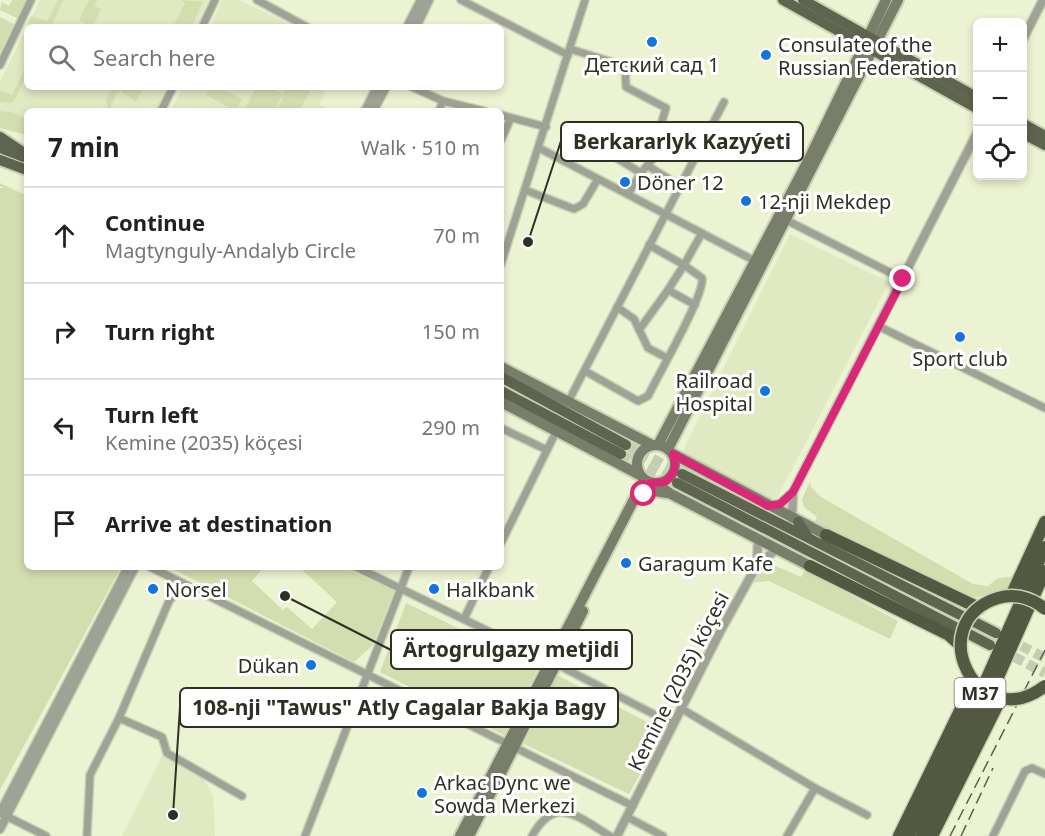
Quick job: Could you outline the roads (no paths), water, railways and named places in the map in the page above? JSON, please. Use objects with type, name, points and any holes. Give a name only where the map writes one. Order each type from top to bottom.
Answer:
[{"type":"highway","points":[[1011,596],[1045,522]]},
{"type":"highway","points":[[826,535],[979,608]]},
{"type":"highway","name":"M37","points":[[909,836],[988,676],[1045,547]]},
{"type":"highway","points":[[810,567],[949,635],[960,645]]},
{"type":"highway","name":"M37","points":[[922,836],[982,713],[1045,571]]},
{"type":"highway","points":[[1043,690],[1024,697],[1001,698],[988,693],[974,682],[966,671],[960,645],[963,629],[979,608],[990,601],[1011,596],[1034,601],[1045,607]]},
{"type":"highway","points":[[899,836],[974,682]]},
{"type":"highway","points":[[932,836],[1001,698]]},
{"type":"main road","points":[[783,0],[973,95]]},
{"type":"main road","points":[[803,0],[973,106]]},
{"type":"main road","points":[[639,440],[657,439],[672,431],[870,43],[886,0]]},
{"type":"main road","points":[[870,43],[898,0]]},
{"type":"main road","points":[[1027,125],[1045,136]]},
{"type":"main road","points":[[1027,135],[1045,145]]},
{"type":"main road","points":[[0,137],[24,154]]},
{"type":"main road","points":[[0,148],[24,155]]},
{"type":"main road","points":[[0,160],[24,169]]},
{"type":"main road","points":[[0,170],[24,170]]},
{"type":"main road","points":[[648,480],[664,482],[673,473],[675,467],[666,451],[672,431],[755,261],[782,219]]},
{"type":"main road","points":[[504,369],[826,535]]},
{"type":"main road","points":[[504,379],[623,449],[504,392]]},
{"type":"main road","points":[[504,404],[810,567]]},
{"type":"main road","points":[[648,480],[638,457],[675,450],[672,431]]},
{"type":"main road","points":[[622,467],[632,477],[639,496]]},
{"type":"main road","points":[[990,645],[803,550],[679,479],[807,537],[996,633]]},
{"type":"main road","points":[[469,836],[552,662],[648,480]]},
{"type":"main road","points":[[639,496],[654,491],[671,494]]},
{"type":"main road","points":[[795,520],[807,537]]},
{"type":"main road","points":[[807,537],[826,535]]},
{"type":"main road","points":[[789,555],[803,550]]},
{"type":"main road","points":[[803,550],[810,567]]},
{"type":"main road","points":[[460,836],[510,746]]},
{"type":"street","points":[[0,65],[31,0]]},
{"type":"street","points":[[203,24],[215,0]]},
{"type":"street","points":[[257,0],[301,24]]},
{"type":"street","points":[[408,24],[420,0]]},
{"type":"street","points":[[417,24],[429,0]]},
{"type":"street","points":[[461,0],[569,52],[626,66],[626,87],[666,108],[659,131],[657,152],[628,194]]},
{"type":"street","points":[[504,255],[585,0]]},
{"type":"street","points":[[1027,33],[1043,0]]},
{"type":"street","points":[[163,108],[172,90]]},
{"type":"street","points":[[366,108],[376,90]]},
{"type":"street","points":[[375,108],[384,90]]},
{"type":"street","points":[[419,90],[443,101],[472,108]]},
{"type":"street","points":[[440,108],[443,101]]},
{"type":"street","points":[[568,402],[724,102]]},
{"type":"street","points":[[504,116],[546,127]]},
{"type":"street","points":[[504,133],[511,118]]},
{"type":"street","points":[[659,131],[699,151]]},
{"type":"street","points":[[568,163],[580,143],[587,141],[641,173]]},
{"type":"street","points":[[768,506],[780,504],[793,492],[973,141]]},
{"type":"street","points":[[539,148],[755,261]]},
{"type":"street","points":[[648,166],[680,186]]},
{"type":"street","points":[[525,190],[574,209],[583,204],[598,179]]},
{"type":"street","points":[[782,219],[903,279]]},
{"type":"street","points":[[639,330],[668,290],[702,233]]},
{"type":"street","points":[[585,371],[638,401],[648,396],[695,305],[703,280],[684,265],[649,245]]},
{"type":"street","points":[[668,290],[695,305]]},
{"type":"street","points":[[617,307],[634,319],[648,348],[667,358]]},
{"type":"street","points":[[878,326],[1045,408]]},
{"type":"street","points":[[504,429],[547,450]]},
{"type":"street","points":[[504,537],[556,432]]},
{"type":"street","points":[[793,492],[795,520]]},
{"type":"street","name":"Kemine (2035) köçesi","points":[[617,836],[673,724],[758,565],[758,539]]},
{"type":"street","points":[[758,565],[777,549]]},
{"type":"street","points":[[0,829],[2,814],[126,570]]},
{"type":"street","points":[[2,814],[133,570]]},
{"type":"street","points":[[156,570],[633,806]]},
{"type":"street","points":[[362,570],[552,662],[673,724]]},
{"type":"street","points":[[305,836],[408,570]]},
{"type":"street","points":[[464,619],[488,570]]},
{"type":"street","points":[[87,836],[90,775],[119,718],[169,601],[183,584]]},
{"type":"street","points":[[682,709],[815,788],[867,815]]},
{"type":"street","points":[[119,718],[162,737],[167,753],[242,796]]},
{"type":"street","points":[[993,836],[1028,767],[1045,774]]},
{"type":"street","points":[[787,836],[815,788]]},
{"type":"street","points":[[532,836],[546,816],[560,811],[573,815],[610,836]]},
{"type":"street","points":[[2,814],[46,836]]},
{"type":"street","points":[[627,817],[663,836]]},
{"type":"tunnel","points":[[626,445],[682,474]]},
{"type":"tunnel","points":[[621,454],[677,483]]},
{"type":"tunnel","points":[[1008,639],[1045,658]]},
{"type":"tunnel","points":[[1001,650],[1045,673]]},
{"type":"railway","points":[[950,836],[1045,650]]},
{"type":"railway","points":[[961,836],[993,768]]},
{"type":"place","name":"Детский сад 1","points":[[652,42]]},
{"type":"place","name":"Consulate of the Russian Federation","points":[[766,55]]},
{"type":"place","name":"Döner 12","points":[[625,182]]},
{"type":"place","name":"12-nji Mekdep","points":[[746,201]]},
{"type":"place","name":"Berkararlyk Kazyýeti","points":[[528,242]]},
{"type":"place","name":"Sport club","points":[[960,337]]},
{"type":"place","name":"Railroad Hospital","points":[[765,391]]},
{"type":"place","name":"Garagum Kafe","points":[[626,563]]},
{"type":"place","name":"Norsel","points":[[153,589]]},
{"type":"place","name":"Halkbank","points":[[434,589]]},
{"type":"place","name":"Ärtogrulgazy metjidi","points":[[285,596]]},
{"type":"place","name":"Dükan","points":[[311,665]]},
{"type":"place","name":"Arkac Dync we Sowda Merkezi","points":[[422,793]]},
{"type":"place","name":"108-nji \"Tawus\" Atly Cagalar Bakja Bagy","points":[[173,815]]}]
